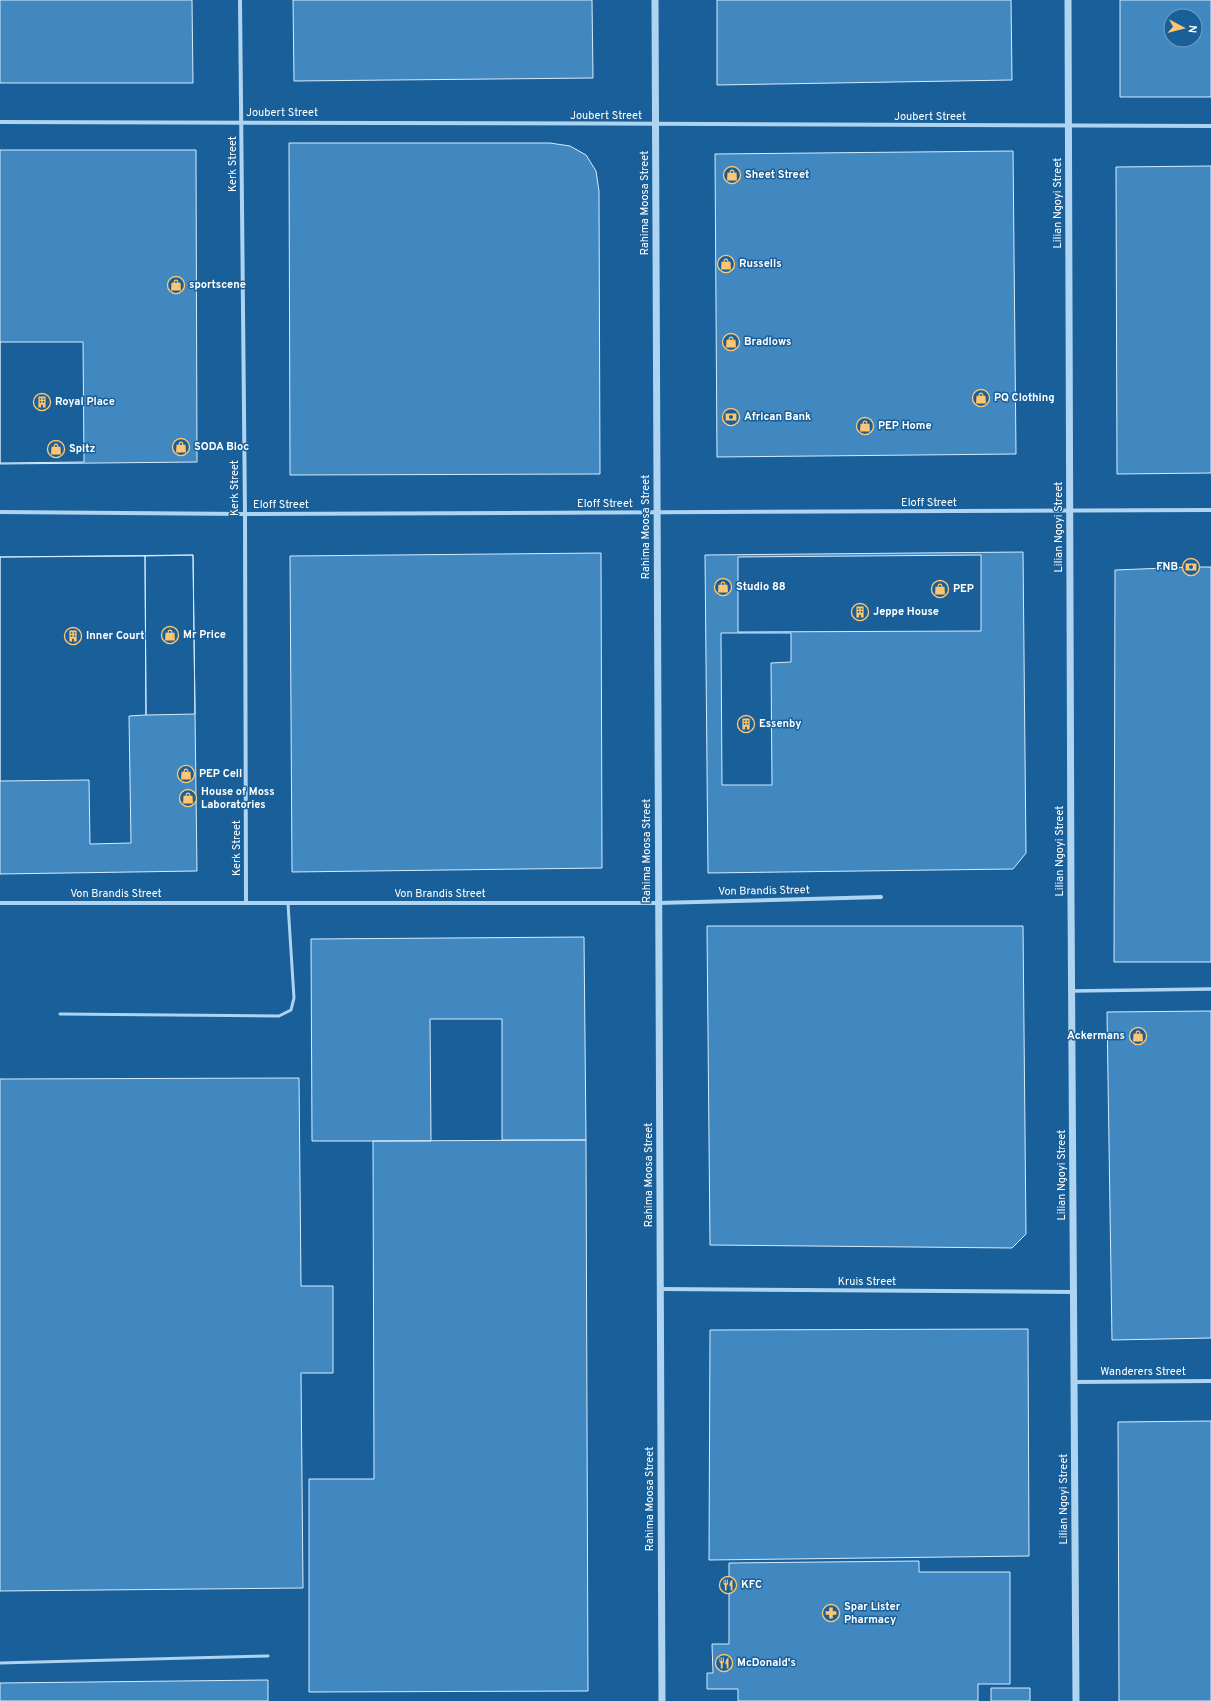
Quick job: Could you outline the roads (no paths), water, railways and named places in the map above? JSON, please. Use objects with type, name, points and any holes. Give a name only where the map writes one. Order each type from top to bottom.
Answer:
[{"type":"street","name":"Kerk Street","points":[[240,0],[245,514],[246,903]]},
{"type":"street","name":"Rahima Moosa Street","points":[[655,0],[662,1701]]},
{"type":"street","name":"Lilian Ngoyi Street","points":[[1068,0],[1076,1701]]},
{"type":"street","name":"Joubert Street","points":[[0,122],[1211,126]]},
{"type":"street","name":"Eloff Street","points":[[0,512],[245,514],[1211,510]]},
{"type":"street","name":"Von Brandis Street","points":[[0,903],[658,903],[881,897]]},
{"type":"street","points":[[1072,991],[1211,989]]},
{"type":"street","name":"Kruis Street","points":[[660,1289],[1074,1292]]},
{"type":"street","name":"Wanderers Street","points":[[1075,1382],[1211,1381]]},
{"type":"lane","points":[[60,1014],[279,1016],[291,1010],[294,998],[288,904]]},
{"type":"lane","points":[[0,1663],[268,1656]]},
{"type":"place","name":"Sheet Street","points":[[732,175]]},
{"type":"place","name":"Russells","points":[[726,264]]},
{"type":"place","name":"sportscene","points":[[176,285]]},
{"type":"place","name":"Bradlows","points":[[731,342]]},
{"type":"place","name":"PQ Clothing","points":[[981,398]]},
{"type":"place","name":"Royal Place","points":[[42,402]]},
{"type":"place","name":"African Bank","points":[[731,417]]},
{"type":"place","name":"PEP Home","points":[[865,426]]},
{"type":"place","name":"SODA Bloc","points":[[181,447]]},
{"type":"place","name":"Spitz","points":[[56,449]]},
{"type":"place","name":"FNB","points":[[1191,567]]},
{"type":"place","name":"Studio 88","points":[[723,587]]},
{"type":"place","name":"PEP","points":[[940,589]]},
{"type":"place","name":"Jeppe House","points":[[860,612]]},
{"type":"place","name":"Mr Price","points":[[170,635]]},
{"type":"place","name":"Inner Court","points":[[73,636]]},
{"type":"place","name":"Essenby","points":[[746,724]]},
{"type":"place","name":"PEP Cell","points":[[186,774]]},
{"type":"place","name":"House of Moss Laboratories","points":[[188,798]]},
{"type":"place","name":"Ackermans","points":[[1138,1036]]},
{"type":"place","name":"KFC","points":[[728,1585]]},
{"type":"place","name":"Spar Lister Pharmacy","points":[[831,1613]]},
{"type":"place","name":"McDonald's","points":[[724,1663]]}]
